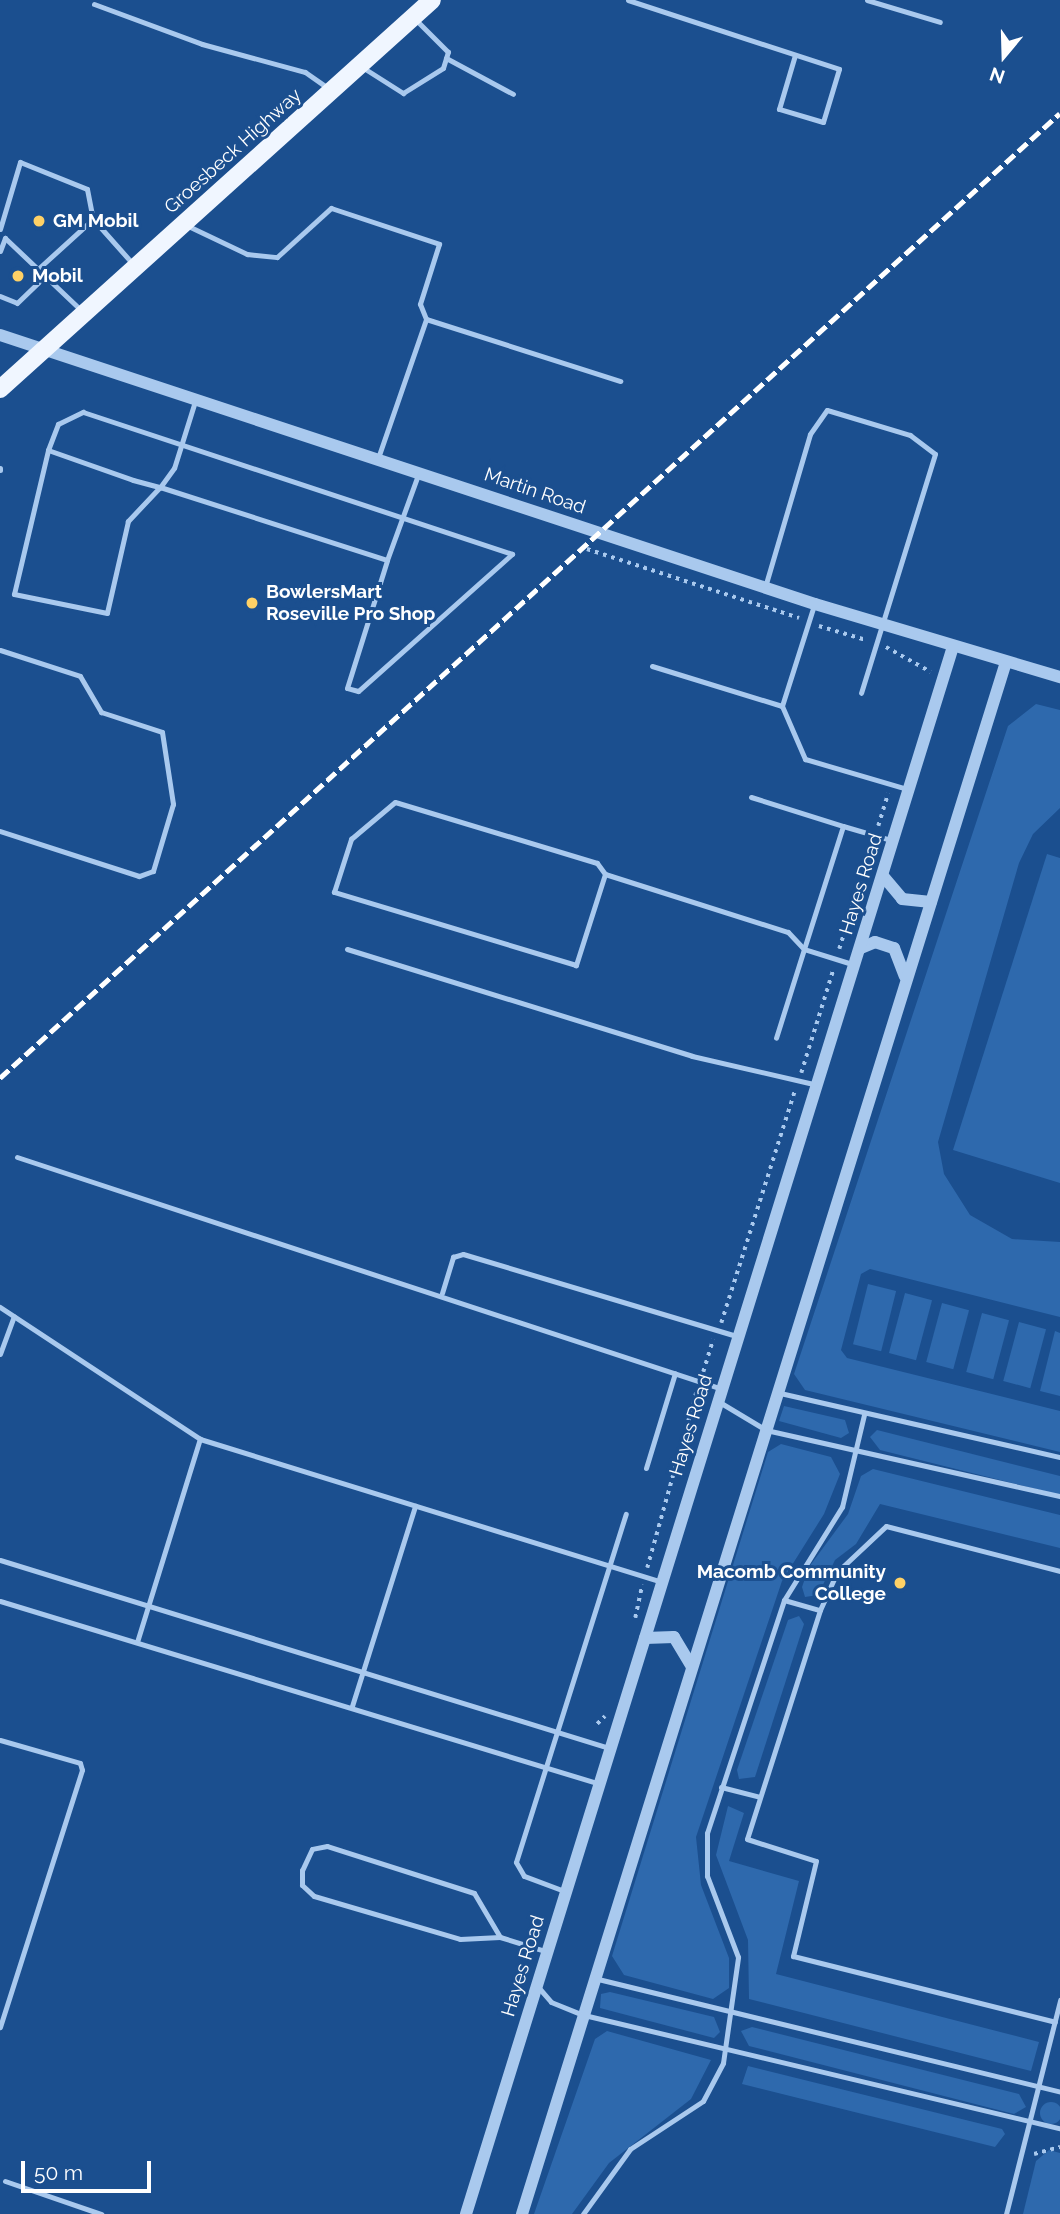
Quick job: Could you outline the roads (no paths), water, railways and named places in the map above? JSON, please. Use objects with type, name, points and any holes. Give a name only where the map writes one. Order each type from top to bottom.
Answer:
[{"type":"main road","name":"Groesbeck Highway","points":[[0,389],[432,0]]},
{"type":"street","name":"Martin Road","points":[[0,335],[815,604],[1060,677]]},
{"type":"street","name":"Hayes Road","points":[[466,2214],[910,790],[937,675],[953,647]]},
{"type":"street","points":[[522,2214],[1006,662]]},
{"type":"street","points":[[883,876],[902,899],[931,902]]},
{"type":"street","points":[[861,948],[875,942],[894,948],[905,967],[903,990]]},
{"type":"street","points":[[645,1638],[674,1637],[692,1667]]},
{"type":"lane","points":[[628,0],[839,69],[823,122],[779,109],[795,55]]},
{"type":"lane","points":[[867,0],[940,22]]},
{"type":"lane","points":[[94,4],[202,44],[305,72],[331,91]]},
{"type":"lane","points":[[360,65],[403,93],[443,68],[448,52],[413,17]]},
{"type":"lane","points":[[446,58],[513,94]]},
{"type":"lane","points":[[84,313],[5,238],[0,230],[20,162],[87,189],[93,219],[135,267]]},
{"type":"lane","points":[[184,224],[247,254],[277,257],[331,208],[439,244],[420,304],[426,319],[378,458]]},
{"type":"lane","points":[[39,268],[93,219]]},
{"type":"lane","points":[[0,251],[5,238]]},
{"type":"lane","points":[[0,296],[17,303],[46,275]]},
{"type":"lane","points":[[426,319],[620,381]]},
{"type":"lane","points":[[196,398],[181,443],[160,487],[128,521],[107,613],[14,594],[48,450],[58,424],[83,412],[181,443],[402,518],[512,554],[358,691],[347,688],[387,560],[402,518],[419,472]]},
{"type":"lane","points":[[765,587],[810,434],[827,410],[911,435],[935,454],[861,692]]},
{"type":"lane","points":[[48,450],[387,560]]},
{"type":"lane","points":[[815,604],[782,706],[804,758],[910,790]]},
{"type":"lane","points":[[0,650],[80,676],[101,712],[162,732],[173,804],[153,871],[139,876],[0,831]]},
{"type":"lane","points":[[652,666],[782,706]]},
{"type":"lane","points":[[751,797],[894,841]]},
{"type":"lane","points":[[605,874],[576,965],[334,892],[351,839],[395,802],[597,863],[605,874],[788,932],[804,948],[855,965]]},
{"type":"lane","points":[[776,1038],[844,826]]},
{"type":"lane","points":[[348,949],[692,1056],[799,1078],[818,1085]]},
{"type":"lane","points":[[17,1157],[442,1293],[700,1381],[720,1395],[732,1414],[766,1430],[1060,1496]]},
{"type":"lane","points":[[442,1293],[453,1257],[463,1254],[739,1337]]},
{"type":"lane","points":[[0,1307],[200,1439],[663,1582]]},
{"type":"lane","points":[[0,1354],[14,1316]]},
{"type":"lane","points":[[646,1468],[675,1373]]},
{"type":"lane","points":[[777,1392],[863,1415],[1060,1457]]},
{"type":"lane","points":[[583,2214],[630,2149],[709,2095],[727,2049],[734,2013],[738,1957],[704,1856],[721,1787],[784,1600],[842,1507],[863,1415]]},
{"type":"lane","points":[[137,1642],[200,1439]]},
{"type":"lane","points":[[352,1706],[415,1506]]},
{"type":"lane","points":[[567,1892],[534,1882],[517,1867],[626,1514]]},
{"type":"lane","points":[[1055,2022],[793,1956],[816,1861],[747,1839],[820,1609],[837,1572],[886,1526],[1060,1570]]},
{"type":"lane","points":[[0,1560],[611,1749]]},
{"type":"lane","points":[[784,1600],[820,1609]]},
{"type":"lane","points":[[0,1601],[352,1706],[600,1784]]},
{"type":"lane","points":[[0,1740],[80,1763],[82,1770],[0,2027]]},
{"type":"lane","points":[[721,1787],[760,1797]]},
{"type":"lane","points":[[500,1937],[474,1894],[327,1846],[313,1849],[302,1870],[302,1885],[314,1896],[460,1939],[500,1937],[548,1952]]},
{"type":"lane","points":[[595,1978],[1060,2092]]},
{"type":"lane","points":[[538,1985],[551,2002],[584,2015],[1060,2128]]},
{"type":"lane","points":[[1006,2214],[1060,2000]]},
{"type":"lane","points":[[5,2181],[101,2214]]},
{"type":"railway","points":[[0,1078],[1060,113]]},
{"type":"place","name":"GM Mobil","points":[[39,221]]},
{"type":"place","name":"Mobil","points":[[18,276]]},
{"type":"place","name":"BowlersMart Roseville Pro Shop","points":[[252,603]]},
{"type":"place","name":"Macomb Community College","points":[[900,1583]]}]
